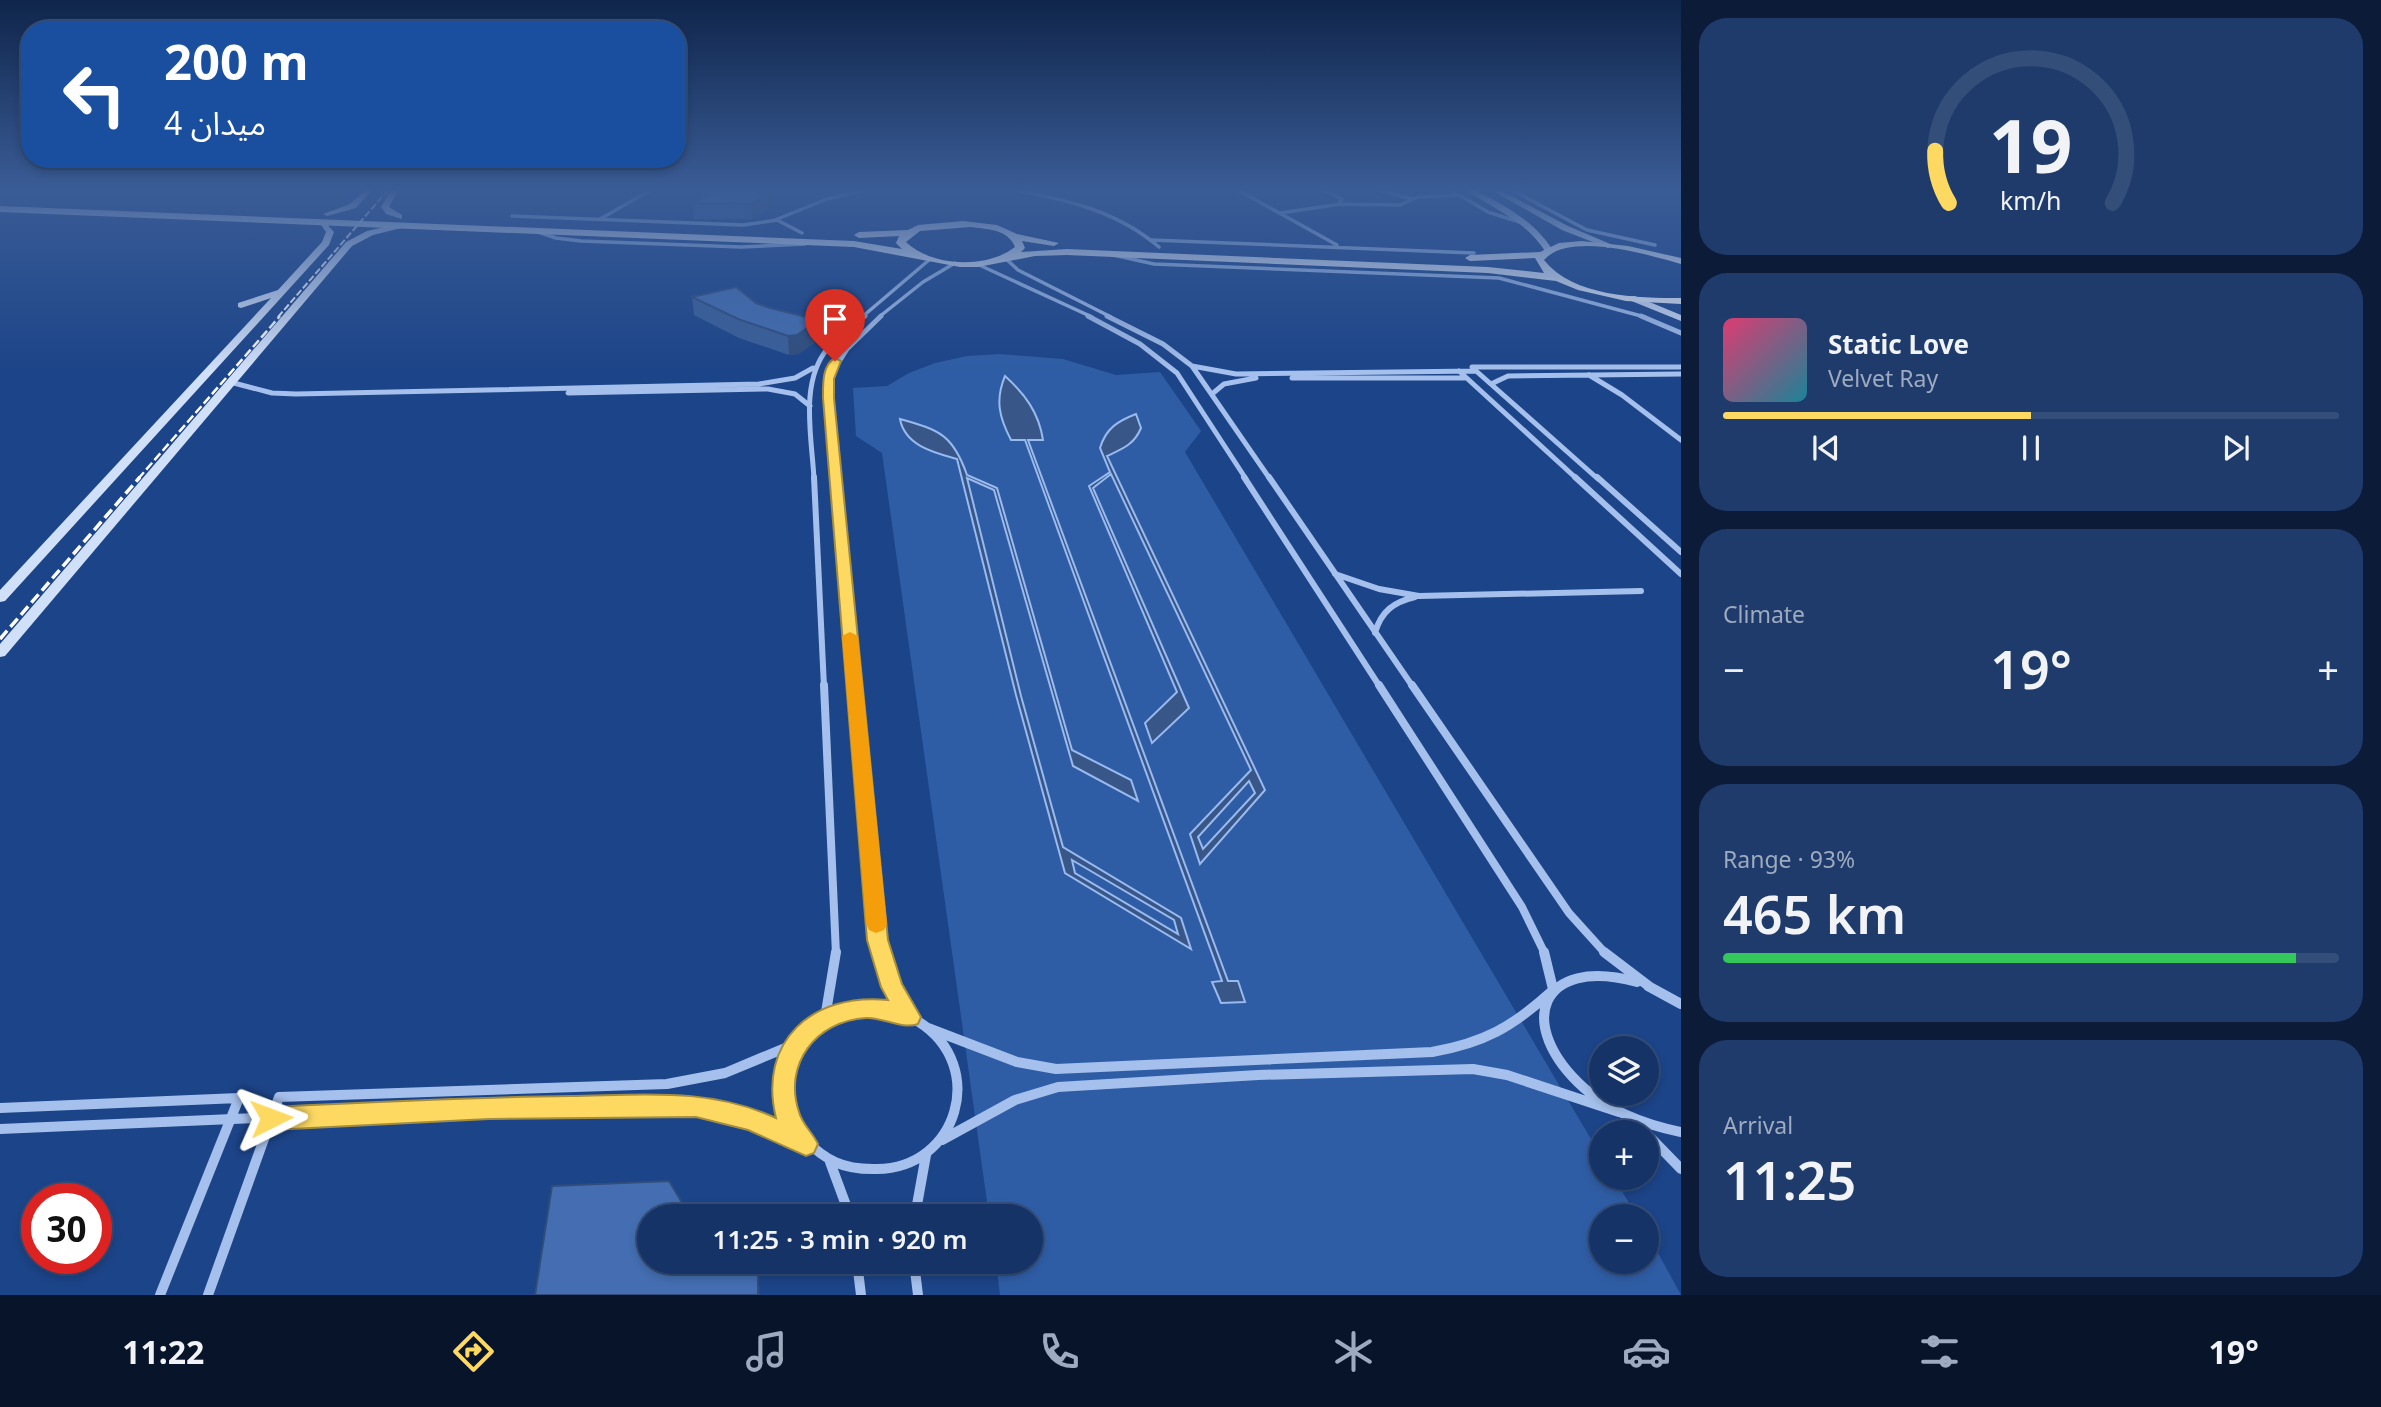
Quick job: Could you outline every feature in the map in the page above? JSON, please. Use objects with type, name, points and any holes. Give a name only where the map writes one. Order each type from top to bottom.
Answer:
[{"type":"main road","points":[[892,250],[955,264],[976,264],[1042,252],[1361,259],[1475,258],[1549,250]]},
{"type":"main road","points":[[909,250],[914,255]]},
{"type":"main road","points":[[1007,258],[1017,250]]},
{"type":"main road","points":[[1251,250],[1504,271],[1558,278],[1591,290],[1632,298],[1681,301]]},
{"type":"main road","points":[[1644,250],[1681,261]]},
{"type":"main road","points":[[1544,252],[1541,265],[1558,278]]},
{"type":"main road","points":[[1361,259],[1371,272]]},
{"type":"street","points":[[0,598],[319,250]]},
{"type":"street","points":[[0,653],[343,250]]},
{"type":"street","points":[[1348,250],[1361,259]]},
{"type":"street","points":[[1407,250],[1474,253]]},
{"type":"street","points":[[1108,254],[1154,264],[1512,280],[1572,299],[1635,313],[1681,332]]},
{"type":"street","points":[[1007,258],[1018,270],[1163,344],[1192,366],[1577,923],[1619,967],[1681,1003]]},
{"type":"street","points":[[538,391],[769,383],[795,378],[816,365],[842,333],[929,260]]},
{"type":"street","points":[[910,1017],[892,987],[878,940],[828,379],[835,361],[869,329],[926,279],[955,264]]},
{"type":"street","points":[[976,264],[1004,274],[1123,334],[1156,353],[1177,373],[1530,919],[1544,950],[1552,990],[1543,1011],[1546,1036],[1561,1063],[1586,1090],[1630,1120]]},
{"type":"street","points":[[241,305],[282,292]]},
{"type":"street","points":[[1632,298],[1681,318]]},
{"type":"street","points":[[816,365],[810,385],[810,407],[835,947],[835,972],[825,1018]]},
{"type":"street","points":[[1192,366],[1236,374],[1681,367]]},
{"type":"street","points":[[1474,369],[1681,552]]},
{"type":"street","points":[[1459,371],[1681,574]]},
{"type":"street","points":[[1491,384],[1508,376],[1681,374]]},
{"type":"street","points":[[1588,375],[1622,395],[1681,440]]},
{"type":"street","points":[[1212,394],[1224,384],[1248,379],[1484,378]]},
{"type":"street","points":[[230,382],[288,394],[768,389],[796,394],[810,407]]},
{"type":"street","points":[[286,398],[517,391]]},
{"type":"street","points":[[1334,574],[1379,589],[1419,596],[1641,591]]},
{"type":"street","points":[[1375,633],[1380,616],[1387,608],[1419,596]]},
{"type":"street","points":[[806,1144],[789,1121],[782,1094],[785,1067],[796,1043],[810,1029],[825,1018],[846,1011],[868,1008],[890,1010],[910,1017],[928,1028],[1017,1062],[1055,1069],[1424,1053],[1461,1048],[1488,1040],[1510,1028],[1566,980],[1583,975],[1604,975],[1650,987]]},
{"type":"street","points":[[928,1028],[945,1046],[956,1068],[959,1093],[955,1117],[942,1140]]},
{"type":"street","points":[[208,1295],[279,1097],[667,1084],[725,1073],[796,1043]]},
{"type":"street","points":[[0,1129],[489,1108],[696,1106],[752,1119],[806,1144],[830,1162],[863,1171],[897,1168],[926,1155],[942,1140],[1014,1100],[1058,1087],[1258,1075],[1473,1069],[1507,1075],[1661,1129],[1681,1132]]},
{"type":"street","points":[[0,1108],[239,1098],[160,1295]]},
{"type":"street","points":[[1659,1147],[1681,1170]]},
{"type":"street","points":[[917,1204],[926,1155]]},
{"type":"street","points":[[830,1162],[846,1204]]},
{"type":"street","points":[[859,1274],[861,1295]]},
{"type":"street","points":[[915,1274],[918,1295]]},
{"type":"shaded area","points":[[1000,354],[1063,359],[1116,375],[1160,372],[1201,431],[1185,452],[1589,1136],[1589,1190],[1621,1190],[1630,1204],[1589,1204],[1589,1274],[1659,1274],[1659,1255],[1681,1295],[1000,1295],[997,1274],[1043,1274],[1043,1204],[987,1204],[882,453],[856,436],[853,388],[887,386],[909,373],[935,363],[967,356]]},
{"type":"shaded area","points":[[1005,376],[1025,397],[1038,421],[1043,440],[1028,440],[1228,981],[1238,981],[1245,1002],[1221,1003],[1212,982],[1222,981],[1025,440],[1011,440],[1004,424],[999,401]]},
{"type":"shaded area","points":[[1136,414],[1141,428],[1135,439],[1107,456],[1265,790],[1200,864],[1190,834],[1251,770],[1111,474],[1093,488],[1189,708],[1152,743],[1145,723],[1177,692],[1089,486],[1110,472],[1100,448],[1106,435],[1118,423]],"holes":[[[1249,781],[1255,793],[1203,849],[1198,837]]]},
{"type":"shaded area","points":[[900,419],[943,436],[956,451],[967,475],[997,488],[1072,750],[1131,780],[1138,801],[1073,766],[994,490],[967,478],[1021,696],[1063,847],[1181,918],[1191,949],[1065,873],[1016,695],[957,459],[922,447],[908,436]],"holes":[[[1072,860],[1174,920],[1178,934],[1075,873]]]},
{"type":"building","points":[[736,287],[756,303],[819,320],[797,335],[788,336],[738,319],[692,297]]},
{"type":"building","points":[[669,1181],[683,1204],[637,1204],[637,1274],[758,1274],[758,1295],[535,1295],[552,1186]]},
{"type":"railway","points":[[278,317],[336,250]]},
{"type":"railway","points":[[138,479],[280,316]]},
{"type":"railway","points":[[0,639],[140,477]]},
{"type":"slow traffic","points":[[850,636],[876,924]]},
{"type":"route","points":[[271,1118],[489,1108],[696,1106],[752,1119],[806,1144],[789,1121],[782,1094],[785,1067],[796,1043],[825,1018],[846,1011],[868,1008],[890,1010],[910,1017],[900,1003],[885,971],[878,940],[829,398],[828,379],[835,361]]}]
